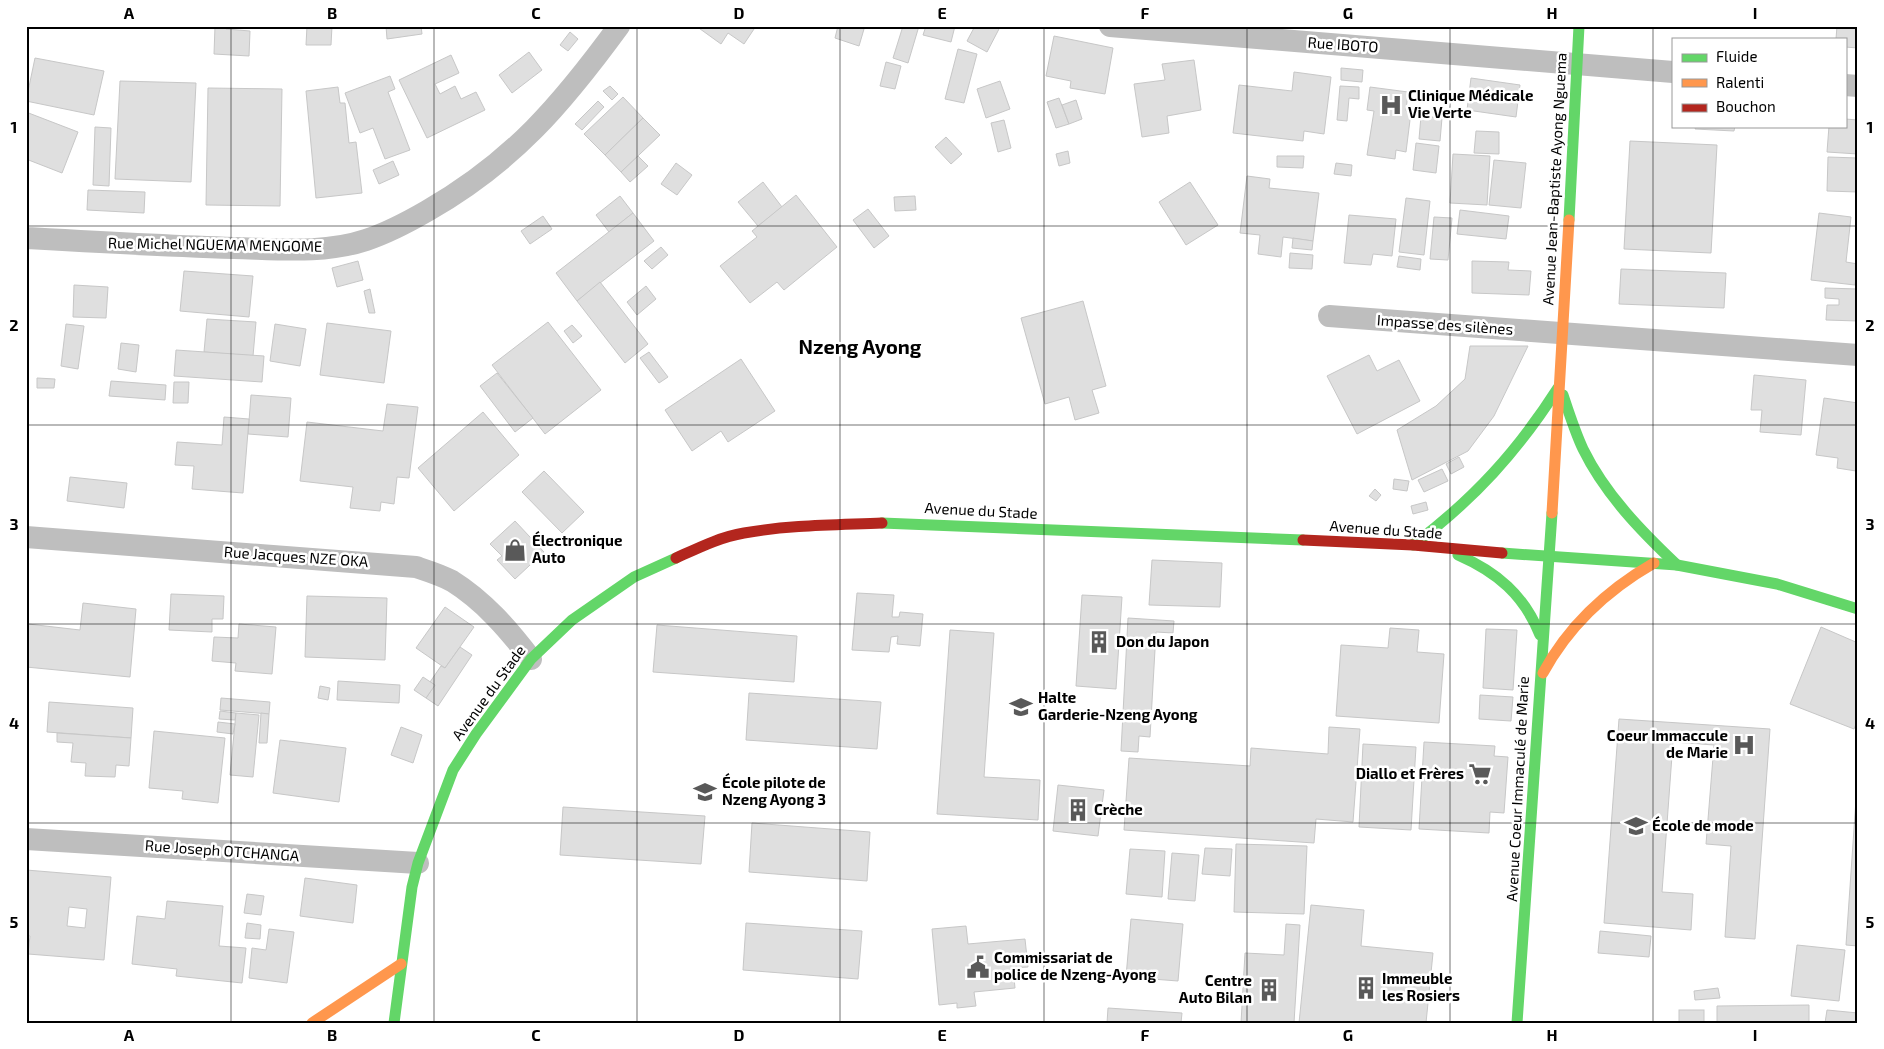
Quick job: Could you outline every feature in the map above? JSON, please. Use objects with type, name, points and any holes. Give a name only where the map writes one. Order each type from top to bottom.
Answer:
[{"type":"main road","name":"Avenue Jean-Baptiste Ayong Nguema","points":[[1562,334],[1579,26]]},
{"type":"main road","points":[[1548,558],[1562,334]]},
{"type":"main road","points":[[1413,544],[1466,505],[1488,483],[1533,430],[1560,385]]},
{"type":"main road","points":[[1560,385],[1582,447],[1596,472],[1619,506],[1647,537],[1678,565]]},
{"type":"main road","name":"Avenue du Stade","points":[[394,1023],[396,996],[412,887],[418,863],[454,770],[476,734],[531,659],[572,620],[634,577],[711,542],[743,533],[781,528],[898,522],[1413,544],[1444,549],[1548,558],[1678,565],[1776,584],[1858,609]]},
{"type":"main road","points":[[1444,549],[1467,558],[1510,585],[1525,600],[1536,622],[1542,641]]},
{"type":"main road","name":"Avenue Coeur Immaculé de Marie","points":[[1517,1023],[1529,867],[1548,558]]},
{"type":"main road","points":[[1539,681],[1549,660],[1578,622],[1619,584],[1654,563]]},
{"type":"main road","points":[[312,1023],[401,964]]},
{"type":"main road","points":[[396,996],[406,1018]]},
{"type":"street","name":"Rue Michel NGUEMA MENGOME","points":[[26,238],[303,250],[332,247],[365,240],[402,225],[440,203],[502,159],[532,133],[555,109],[619,26]]},
{"type":"street","name":"Rue IBOTO","points":[[1110,26],[1672,72]]},
{"type":"street","name":"Impasse des silènes","points":[[1329,316],[1858,355]]},
{"type":"street","name":"Rue Jacques NZE OKA","points":[[26,537],[416,566],[451,581],[478,600],[502,622],[531,659]]},
{"type":"street","name":"Rue Joseph OTCHANGA","points":[[26,839],[418,863]]},
{"type":"building","points":[[215,26],[226,26],[226,29],[250,31],[249,56],[214,54]]},
{"type":"building","points":[[307,26],[332,26],[331,45],[306,45]]},
{"type":"building","points":[[386,26],[421,26],[422,34],[387,39]]},
{"type":"building","points":[[696,26],[756,26],[744,44],[728,33],[721,44]]},
{"type":"building","points":[[838,26],[856,26],[864,29],[859,46],[835,38]]},
{"type":"building","points":[[903,26],[919,26],[908,63],[893,58]]},
{"type":"building","points":[[926,26],[955,26],[951,42],[923,35]]},
{"type":"building","points":[[975,26],[993,26],[999,29],[987,52],[967,41]]},
{"type":"building","points":[[1837,26],[1858,26],[1858,48],[1846,47],[1846,38],[1836,38]]},
{"type":"building","points":[[570,32],[578,39],[568,51],[560,45]]},
{"type":"building","points":[[1054,36],[1113,48],[1105,94],[1070,88],[1071,81],[1046,76]]},
{"type":"building","points":[[958,49],[977,54],[964,103],[945,99]]},
{"type":"building","points":[[529,52],[542,70],[512,93],[499,75]]},
{"type":"building","points":[[451,55],[459,73],[435,84],[440,94],[455,86],[461,99],[476,92],[485,110],[427,138],[399,80]]},
{"type":"building","points":[[35,58],[104,71],[94,115],[26,101]]},
{"type":"building","points":[[1194,60],[1201,110],[1167,116],[1169,133],[1142,137],[1134,84],[1165,80],[1162,64]]},
{"type":"building","points":[[886,62],[901,66],[895,89],[880,86]]},
{"type":"building","points":[[1341,68],[1363,70],[1362,82],[1341,80]]},
{"type":"building","points":[[1294,72],[1331,77],[1324,134],[1304,131],[1303,141],[1233,133],[1239,85],[1292,91]]},
{"type":"building","points":[[390,76],[395,89],[388,92],[410,150],[385,159],[373,128],[360,133],[345,93]]},
{"type":"building","points":[[1471,78],[1520,85],[1516,117],[1467,110]]},
{"type":"building","points":[[120,81],[196,83],[191,182],[115,179]]},
{"type":"building","points":[[1000,81],[1010,109],[986,118],[977,89]]},
{"type":"building","points":[[610,86],[618,94],[612,100],[603,91]]},
{"type":"building","points":[[1340,86],[1359,87],[1359,99],[1349,98],[1347,121],[1337,120]]},
{"type":"building","points":[[338,87],[340,103],[345,103],[349,143],[356,142],[362,193],[316,198],[306,91]]},
{"type":"building","points":[[1370,87],[1408,92],[1406,111],[1411,112],[1406,152],[1396,150],[1395,159],[1367,155],[1374,111],[1367,110]]},
{"type":"building","points":[[208,88],[282,89],[280,206],[206,205]]},
{"type":"building","points":[[623,97],[643,118],[605,155],[584,134]]},
{"type":"building","points":[[1059,98],[1069,124],[1056,128],[1047,102]]},
{"type":"building","points":[[1076,100],[1082,119],[1069,124],[1062,105]]},
{"type":"building","points":[[598,101],[604,107],[582,130],[575,124]]},
{"type":"building","points":[[26,112],[78,132],[62,173],[26,159]]},
{"type":"building","points":[[1421,116],[1442,118],[1440,141],[1419,139]]},
{"type":"building","points":[[643,118],[660,135],[621,172],[605,155]]},
{"type":"building","points":[[1846,119],[1858,120],[1858,154],[1827,152],[1829,128],[1846,128]]},
{"type":"building","points":[[1004,120],[1011,148],[998,152],[991,123]]},
{"type":"building","points":[[95,127],[111,128],[109,186],[93,185]]},
{"type":"building","points":[[1695,128],[1735,128],[1734,131]]},
{"type":"building","points":[[1476,131],[1499,132],[1499,154],[1474,153]]},
{"type":"building","points":[[946,137],[962,154],[951,164],[935,147]]},
{"type":"building","points":[[1630,141],[1717,145],[1711,253],[1624,249]]},
{"type":"building","points":[[1416,143],[1439,146],[1436,173],[1413,170]]},
{"type":"building","points":[[1068,151],[1070,163],[1059,166],[1056,154]]},
{"type":"building","points":[[1453,154],[1490,156],[1487,205],[1450,203]]},
{"type":"building","points":[[638,156],[648,166],[630,182],[621,172]]},
{"type":"building","points":[[1277,156],[1304,156],[1303,168],[1277,167]]},
{"type":"building","points":[[1828,157],[1858,158],[1858,192],[1827,191]]},
{"type":"building","points":[[1494,160],[1526,163],[1521,208],[1489,205]]},
{"type":"building","points":[[393,161],[399,175],[379,184],[373,170]]},
{"type":"building","points":[[676,163],[692,175],[677,195],[661,184]]},
{"type":"building","points":[[1336,163],[1352,165],[1351,176],[1334,174]]},
{"type":"building","points":[[1247,176],[1270,179],[1269,188],[1319,193],[1313,241],[1283,237],[1281,257],[1258,254],[1260,235],[1240,233]]},
{"type":"building","points":[[763,182],[782,207],[758,226],[738,202]]},
{"type":"building","points":[[1190,182],[1218,225],[1186,245],[1159,202]]},
{"type":"building","points":[[88,190],[145,192],[144,213],[87,210]]},
{"type":"building","points":[[796,195],[837,247],[784,290],[777,282],[750,303],[720,266],[757,237],[752,231]]},
{"type":"building","points":[[620,196],[633,213],[609,232],[596,215]]},
{"type":"building","points":[[915,196],[916,210],[895,211],[894,197]]},
{"type":"building","points":[[1406,198],[1430,201],[1424,255],[1399,252]]},
{"type":"building","points":[[868,209],[889,236],[874,248],[853,220]]},
{"type":"building","points":[[1460,210],[1509,216],[1506,239],[1457,234]]},
{"type":"building","points":[[633,213],[654,241],[577,301],[556,273]]},
{"type":"building","points":[[1819,213],[1851,217],[1846,262],[1858,264],[1855,285],[1811,280]]},
{"type":"building","points":[[1349,215],[1396,219],[1392,256],[1373,254],[1371,265],[1344,263]]},
{"type":"building","points":[[543,216],[552,229],[530,244],[521,231]]},
{"type":"building","points":[[1434,217],[1452,218],[1448,260],[1430,259]]},
{"type":"building","points":[[1293,238],[1313,241],[1312,250],[1292,248]]},
{"type":"building","points":[[661,247],[668,255],[652,269],[644,261]]},
{"type":"building","points":[[1290,253],[1313,255],[1312,269],[1289,268]]},
{"type":"building","points":[[1399,256],[1421,259],[1420,270],[1397,267]]},
{"type":"building","points":[[358,261],[363,280],[337,287],[332,268]]},
{"type":"building","points":[[1472,261],[1509,262],[1508,270],[1531,271],[1529,295],[1472,293]]},
{"type":"building","points":[[1621,269],[1726,273],[1724,308],[1619,304]]},
{"type":"building","points":[[184,271],[253,276],[249,317],[180,311]]},
{"type":"building","points":[[600,282],[648,344],[625,363],[577,301]]},
{"type":"building","points":[[74,285],[108,287],[106,318],[73,317]]},
{"type":"building","points":[[646,286],[656,299],[637,315],[627,302]]},
{"type":"building","points":[[1825,288],[1858,289],[1858,321],[1826,320],[1827,305],[1839,305],[1839,299],[1825,298]]},
{"type":"building","points":[[370,289],[375,313],[369,313],[364,291]]},
{"type":"building","points":[[1083,301],[1106,386],[1092,390],[1099,413],[1075,420],[1069,397],[1045,404],[1021,318]]},
{"type":"building","points":[[207,319],[256,322],[253,356],[204,352]]},
{"type":"building","points":[[548,322],[601,390],[545,434],[492,365]]},
{"type":"building","points":[[327,323],[391,331],[384,383],[320,375]]},
{"type":"building","points":[[66,324],[84,326],[78,369],[61,366]]},
{"type":"building","points":[[275,324],[306,329],[300,366],[270,361]]},
{"type":"building","points":[[572,325],[582,336],[573,343],[564,331]]},
{"type":"building","points":[[121,343],[139,345],[136,372],[118,369]]},
{"type":"building","points":[[1470,346],[1528,346],[1494,416],[1468,451],[1412,480],[1397,430],[1436,406],[1465,379]]},
{"type":"building","points":[[176,350],[264,356],[262,382],[174,376]]},
{"type":"building","points":[[649,352],[668,377],[659,383],[640,358]]},
{"type":"building","points":[[1369,355],[1377,371],[1399,360],[1420,401],[1357,434],[1327,376]]},
{"type":"building","points":[[741,359],[775,411],[728,442],[721,431],[692,451],[665,410]]},
{"type":"building","points":[[497,373],[533,418],[515,432],[480,386]]},
{"type":"building","points":[[1754,375],[1806,380],[1801,435],[1760,432],[1762,410],[1751,410]]},
{"type":"building","points":[[37,378],[55,379],[54,388],[37,388]]},
{"type":"building","points":[[111,381],[166,385],[165,400],[109,396]]},
{"type":"building","points":[[174,382],[189,382],[188,403],[173,403]]},
{"type":"building","points":[[251,395],[291,398],[288,437],[248,434]]},
{"type":"building","points":[[1824,398],[1858,403],[1856,471],[1837,468],[1838,458],[1816,455]]},
{"type":"building","points":[[387,404],[418,407],[409,478],[397,477],[394,504],[381,502],[380,511],[350,508],[353,487],[300,481],[307,422],[383,431]]},
{"type":"building","points":[[483,412],[519,455],[454,511],[418,468]]},
{"type":"building","points":[[224,417],[249,419],[243,493],[192,489],[194,466],[175,465],[177,442],[222,445]]},
{"type":"building","points":[[1459,457],[1464,467],[1451,474],[1446,464]]},
{"type":"building","points":[[1442,469],[1448,481],[1424,492],[1418,480]]},
{"type":"building","points":[[544,471],[584,512],[562,533],[522,492]]},
{"type":"building","points":[[70,477],[127,483],[124,508],[67,501]]},
{"type":"building","points":[[1394,479],[1409,481],[1407,491],[1393,489]]},
{"type":"building","points":[[1375,489],[1381,495],[1376,501],[1369,496]]},
{"type":"building","points":[[1426,502],[1428,510],[1413,514],[1411,506]]},
{"type":"building","points":[[515,521],[544,552],[515,579],[497,560],[502,556],[490,544]]},
{"type":"building","points":[[1152,560],[1222,563],[1220,607],[1149,605]]},
{"type":"building","points":[[857,593],[894,595],[892,617],[899,617],[900,612],[923,614],[920,646],[897,644],[898,636],[891,637],[889,652],[852,650]]},
{"type":"building","points":[[171,594],[224,596],[223,619],[212,619],[212,632],[169,630]]},
{"type":"building","name":"Don du Japon","points":[[1082,595],[1122,597],[1116,689],[1076,686]]},
{"type":"building","points":[[307,596],[387,598],[385,660],[305,657]]},
{"type":"building","points":[[83,603],[136,609],[130,677],[26,667],[28,624],[80,630]]},
{"type":"building","points":[[445,607],[474,627],[445,668],[416,648]]},
{"type":"building","points":[[1128,618],[1174,621],[1173,633],[1156,632],[1150,737],[1139,736],[1138,752],[1121,751]]},
{"type":"building","points":[[239,624],[276,627],[272,674],[235,671],[236,663],[212,661],[214,637],[238,638]]},
{"type":"building","points":[[657,625],[797,636],[794,682],[653,672]]},
{"type":"building","points":[[1821,627],[1858,643],[1858,719],[1854,729],[1790,704]]},
{"type":"building","points":[[1390,628],[1419,630],[1417,652],[1444,654],[1439,723],[1336,716],[1341,645],[1388,648]]},
{"type":"building","points":[[1486,629],[1517,630],[1513,690],[1483,688]]},
{"type":"building","points":[[950,630],[994,633],[984,777],[1040,780],[1038,820],[937,814]]},
{"type":"building","points":[[460,647],[472,655],[438,706],[426,698],[435,685],[430,682],[441,666],[445,668]]},
{"type":"building","points":[[423,677],[435,685],[426,698],[414,690]]},
{"type":"building","points":[[338,681],[400,685],[399,703],[337,700]]},
{"type":"building","points":[[320,686],[330,688],[328,700],[318,698]]},
{"type":"building","points":[[749,693],[881,702],[877,749],[746,740]]},
{"type":"building","points":[[1480,695],[1513,697],[1511,721],[1479,719]]},
{"type":"building","points":[[221,698],[270,702],[269,714],[220,710]]},
{"type":"building","points":[[49,702],[133,708],[131,738],[47,732]]},
{"type":"building","points":[[220,711],[236,713],[235,720],[219,719]]},
{"type":"building","points":[[236,713],[259,715],[253,777],[230,775]]},
{"type":"building","points":[[261,713],[269,714],[267,743],[259,743]]},
{"type":"building","points":[[1619,719],[1770,729],[1755,939],[1725,937],[1731,846],[1706,844],[1714,745],[1673,742],[1662,892],[1693,894],[1691,930],[1604,923]]},
{"type":"building","points":[[218,722],[235,724],[233,734],[217,732]]},
{"type":"building","points":[[401,727],[422,735],[413,763],[391,755]]},
{"type":"building","points":[[1329,727],[1360,729],[1353,822],[1316,819],[1314,843],[1124,830],[1129,758],[1250,766],[1251,748],[1328,754]]},
{"type":"building","points":[[154,731],[225,738],[218,803],[182,799],[183,791],[149,788]]},
{"type":"building","points":[[57,733],[131,738],[129,766],[116,765],[115,777],[85,776],[86,763],[71,762],[73,743],[57,742]]},
{"type":"building","points":[[280,740],[346,748],[339,802],[273,793]]},
{"type":"building","points":[[1424,742],[1495,746],[1494,756],[1508,757],[1504,813],[1490,812],[1489,833],[1419,829]]},
{"type":"building","points":[[1363,744],[1416,747],[1411,830],[1359,827]]},
{"type":"building","name":"Crèche","points":[[1058,785],[1104,790],[1098,836],[1053,831]]},
{"type":"building","points":[[1858,785],[1858,946],[1846,945]]},
{"type":"building","points":[[563,807],[705,816],[701,864],[560,855]]},
{"type":"building","points":[[752,823],[870,832],[867,881],[749,872]]},
{"type":"building","points":[[1236,844],[1307,846],[1304,914],[1234,912]]},
{"type":"building","points":[[1205,848],[1232,849],[1230,876],[1202,874]]},
{"type":"building","points":[[1130,849],[1165,851],[1162,897],[1126,894]]},
{"type":"building","points":[[1172,853],[1199,855],[1195,901],[1168,899]]},
{"type":"building","points":[[26,870],[111,877],[104,960],[28,954],[30,936],[26,935]],"holes":[[[69,907],[87,909],[85,928],[67,926]]]},
{"type":"building","points":[[305,878],[357,885],[353,923],[300,916]]},
{"type":"building","points":[[247,894],[264,896],[261,915],[244,913]]},
{"type":"building","points":[[167,901],[223,906],[219,946],[246,948],[242,983],[176,976],[177,969],[132,964],[137,916],[165,919]]},
{"type":"building","name":"Immeuble les Rosiers","points":[[1311,905],[1364,910],[1361,946],[1433,953],[1426,1023],[1299,1023]]},
{"type":"building","points":[[1131,919],[1183,924],[1178,981],[1126,977]]},
{"type":"building","points":[[247,923],[261,925],[260,939],[245,938]]},
{"type":"building","points":[[746,923],[862,931],[858,979],[743,970]]},
{"type":"building","name":"Centre Auto Bilan","points":[[1286,924],[1300,925],[1294,1023],[1241,1023],[1245,953],[1284,955]]},
{"type":"building","name":"Commissariat de police de Nzeng-Ayong","points":[[966,926],[968,944],[1025,939],[1028,967],[1013,968],[1015,988],[974,992],[976,1006],[957,1008],[957,1003],[939,1005],[932,929]]},
{"type":"building","points":[[269,929],[294,932],[287,983],[249,978],[252,948],[266,950]]},
{"type":"building","points":[[1600,931],[1651,936],[1649,957],[1598,953]]},
{"type":"building","points":[[1797,945],[1845,950],[1839,1001],[1791,996]]},
{"type":"building","points":[[1718,988],[1720,998],[1695,1000],[1694,991]]},
{"type":"building","points":[[1809,1005],[1809,1023],[1717,1023],[1717,1006]]},
{"type":"building","points":[[1108,1008],[1182,1013],[1181,1023],[1107,1023]]},
{"type":"building","points":[[1679,1010],[1704,1010],[1704,1023],[1679,1023]]},
{"type":"building","points":[[1827,1010],[1858,1013],[1858,1023],[1825,1023]]},
{"type":"traffic: fast","points":[[1569,220],[1579,26]]},
{"type":"traffic: fast","points":[[1413,545],[1456,510],[1493,473],[1527,433],[1558,388]]},
{"type":"traffic: fast","points":[[1563,395],[1583,449],[1602,481],[1637,525],[1677,565]]},
{"type":"traffic: fast","points":[[1517,1023],[1552,513]]},
{"type":"traffic: fast","points":[[882,523],[1303,540]]},
{"type":"traffic: fast","points":[[1502,553],[1677,565],[1777,584],[1858,609]]},
{"type":"traffic: fast","points":[[1458,555],[1485,569],[1508,586],[1526,608],[1540,635]]},
{"type":"traffic: fast","points":[[394,1023],[412,887],[418,863],[453,770],[476,734],[531,659],[572,620],[634,577],[676,558]]},
{"type":"traffic: slow","points":[[1552,513],[1569,220]]},
{"type":"traffic: slow","points":[[1543,673],[1565,639],[1591,610],[1620,585],[1654,563]]},
{"type":"traffic: slow","points":[[312,1023],[401,964]]},
{"type":"traffic: jam","points":[[676,558],[718,540],[761,530],[882,523]]},
{"type":"traffic: jam","points":[[1303,540],[1413,545],[1502,553]]},
{"type":"place","name":"Clinique Médicale Vie Verte","points":[[1391,105]]},
{"type":"place","name":"Électronique Auto","points":[[515,550]]},
{"type":"place","name":"Don du Japon","points":[[1099,642]]},
{"type":"place","name":"Halte Garderie-Nzeng Ayong","points":[[1021,707]]},
{"type":"place","name":"Coeur Immaccule de Marie","points":[[1744,745]]},
{"type":"place","name":"Diallo et Frères","points":[[1480,774]]},
{"type":"place","name":"École pilote de Nzeng Ayong 3","points":[[705,792]]},
{"type":"place","name":"Crèche","points":[[1078,810]]},
{"type":"place","name":"École de mode","points":[[1636,826]]},
{"type":"place","name":"Commissariat de police de Nzeng-Ayong","points":[[978,967]]},
{"type":"place","name":"Immeuble les Rosiers","points":[[1366,988]]},
{"type":"place","name":"Centre Auto Bilan","points":[[1269,990]]},
{"type":"district","name":"Nzeng Ayong","points":[[860,347]]}]
